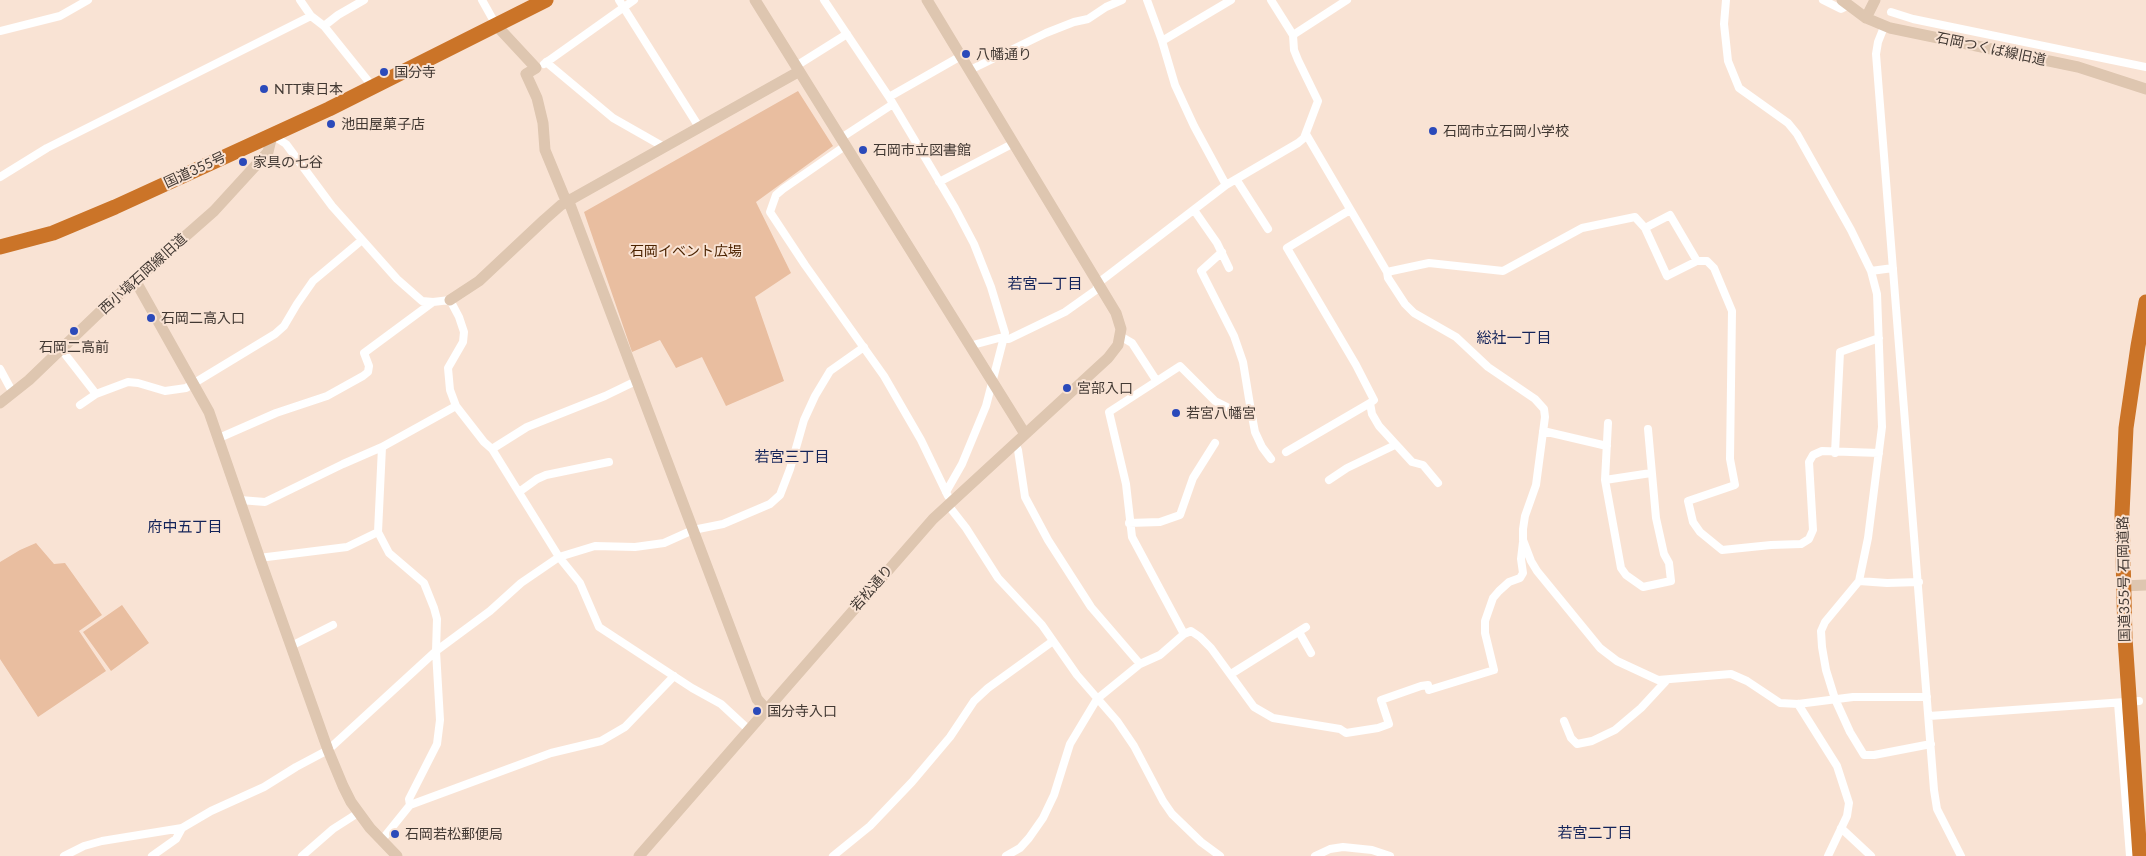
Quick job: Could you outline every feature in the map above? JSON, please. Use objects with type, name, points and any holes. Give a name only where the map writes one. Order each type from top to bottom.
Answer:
[{"type":"highway","name":"国道355号","points":[[0,247],[26,242],[78,222],[272,135],[373,87],[546,0]]},
{"type":"highway","name":"国道355号 石岡道路","points":[[2140,856],[2122,586],[2122,514],[2126,428],[2146,302]]},
{"type":"street","points":[[0,30],[60,16],[88,0]]},
{"type":"street","points":[[300,0],[311,16],[324,26],[373,87]]},
{"type":"street","points":[[324,26],[338,15],[364,0]]},
{"type":"street","points":[[482,0],[496,25],[536,68]]},
{"type":"street","points":[[619,0],[699,128]]},
{"type":"street","points":[[634,0],[526,74],[537,98],[543,123],[545,150],[564,196],[569,202],[757,699],[766,709]]},
{"type":"street","points":[[754,0],[1025,434]]},
{"type":"street","points":[[824,0],[891,100],[974,244],[991,287],[1005,333],[992,383],[972,441],[948,500]]},
{"type":"street","points":[[927,0],[1098,283],[1119,320],[1120,336],[1132,343],[1156,380]]},
{"type":"street","points":[[970,70],[1046,33],[1074,22],[1088,19],[1106,7],[1122,0]]},
{"type":"street","points":[[1147,0],[1175,85],[1194,126],[1226,185]]},
{"type":"street","points":[[1162,41],[1231,0]]},
{"type":"street","points":[[969,346],[999,338],[1009,339],[1065,312],[1096,290],[1098,283],[1226,185],[1298,143],[1306,134],[1318,101],[1294,50],[1293,35],[1271,0]]},
{"type":"street","points":[[1293,35],[1347,0]]},
{"type":"street","points":[[1726,0],[1724,24],[1728,61],[1739,88],[1788,123],[1797,134],[1851,230],[1871,271],[1877,294],[1882,400],[1868,538],[1859,581],[1825,622],[1821,631],[1826,670],[1835,699],[1850,732],[1864,755],[1874,755],[1931,744]]},
{"type":"street","points":[[1823,0],[1840,9],[1845,3]]},
{"type":"street","points":[[1866,18],[1874,0]]},
{"type":"street","name":"石岡つくば線旧道","points":[[1845,3],[1866,18],[1884,26],[2078,67],[2146,89]]},
{"type":"street","points":[[1891,12],[1914,19],[2146,67]]},
{"type":"street","points":[[0,177],[63,140],[311,16]]},
{"type":"street","points":[[1884,26],[1876,54],[1936,805],[1961,856]]},
{"type":"street","points":[[272,135],[286,144],[332,206],[397,279],[422,301],[450,300],[479,281],[544,220],[569,202],[699,128],[797,69],[846,34]]},
{"type":"street","points":[[961,56],[891,100],[843,142],[776,195],[770,212],[805,266],[864,347],[913,426],[948,500],[998,578],[1042,626],[1097,699],[1117,722],[1134,746],[1163,801],[1172,814],[1201,842],[1220,856]]},
{"type":"street","points":[[546,62],[613,118],[664,147]]},
{"type":"street","points":[[1006,856],[1025,843],[1042,818],[1054,795],[1070,744],[1097,699],[1140,664],[1160,654],[1184,634],[1191,631],[1200,637],[1231,674],[1254,707],[1282,721],[1320,725],[1340,729],[1346,733],[1378,728],[1389,724],[1381,700],[1421,686],[1428,685],[1430,690],[1494,670],[1485,633],[1485,621],[1493,598],[1509,582],[1520,578],[1524,573],[1521,559],[1523,529],[1536,485],[1544,408],[1535,399],[1488,367],[1456,337],[1414,313],[1392,285],[1387,272],[1306,134]]},
{"type":"street","name":"西小塙石岡線旧道","points":[[0,403],[13,394],[226,198],[268,152],[272,135]]},
{"type":"street","points":[[939,182],[1014,143]]},
{"type":"street","points":[[1236,179],[1268,229]]},
{"type":"street","points":[[1194,210],[1222,252],[1229,268]]},
{"type":"street","points":[[1286,452],[1374,400],[1287,248],[1350,210]]},
{"type":"street","points":[[1645,228],[1670,215],[1697,261]]},
{"type":"street","points":[[1387,272],[1429,263],[1503,271],[1582,228],[1635,217],[1645,228],[1667,276],[1697,261],[1707,261],[1714,268],[1732,311],[1730,459],[1735,485],[1688,501],[1693,522],[1700,532],[1722,550],[1801,544],[1809,539],[1813,530],[1810,462],[1813,455],[1822,451],[1835,453],[1878,453]]},
{"type":"street","points":[[80,405],[96,394],[128,382],[174,392],[194,383],[275,334],[284,326],[300,298],[314,281],[362,240]]},
{"type":"street","points":[[1222,252],[1201,271],[1234,336],[1243,362],[1255,432],[1262,447],[1271,459]]},
{"type":"street","points":[[1871,271],[1893,268]]},
{"type":"street","points":[[135,280],[209,412],[290,646],[343,786],[358,813],[381,841],[397,856]]},
{"type":"street","points":[[450,300],[464,332],[463,342],[448,368],[450,390],[456,406],[484,442],[492,449],[559,557],[580,584],[599,626],[720,704],[748,729]]},
{"type":"street","points":[[219,438],[276,413],[327,396],[363,376],[368,372],[369,366],[364,353],[433,302]]},
{"type":"street","name":"若松通り","points":[[639,856],[948,500],[1015,443],[1108,358],[1118,345],[1120,336]]},
{"type":"street","points":[[1835,453],[1840,352],[1879,338]]},
{"type":"street","points":[[64,856],[84,846],[102,841],[182,828],[211,811],[264,787],[328,750],[436,651],[490,612],[521,583],[559,557],[595,546],[635,547],[664,543],[693,530],[723,524],[770,504],[780,495],[804,420],[815,396],[830,371],[864,347]]},
{"type":"street","points":[[61,349],[96,394]]},
{"type":"street","points":[[1184,634],[1132,537],[1126,484],[1109,412],[1180,366],[1215,401],[1233,410],[1250,411]]},
{"type":"street","points":[[0,369],[13,394]]},
{"type":"street","points":[[492,449],[527,427],[605,396],[636,381]]},
{"type":"street","points":[[1370,403],[1376,420],[1395,445],[1412,462],[1423,465],[1438,483]]},
{"type":"street","points":[[240,500],[265,502],[382,447],[456,406]]},
{"type":"street","points":[[1608,423],[1605,480],[1621,568],[1626,575],[1643,586],[1671,581],[1669,563],[1664,554],[1656,518],[1648,429]]},
{"type":"street","points":[[1543,431],[1607,446]]},
{"type":"street","points":[[1015,443],[1018,450],[1026,498],[1038,523],[1091,607],[1140,664]]},
{"type":"street","points":[[1129,523],[1160,522],[1180,515],[1193,478],[1215,443]]},
{"type":"street","points":[[1329,480],[1347,468],[1395,445]]},
{"type":"street","points":[[382,447],[378,532],[389,553],[424,583],[437,619],[436,651],[440,720],[437,744],[409,798],[410,805]]},
{"type":"street","points":[[519,492],[546,475],[609,462]]},
{"type":"street","points":[[1605,480],[1651,474]]},
{"type":"street","points":[[259,558],[347,547],[378,532]]},
{"type":"street","points":[[1523,540],[1536,571],[1600,648],[1617,661],[1658,680],[1666,681],[1731,674],[1747,681],[1780,704],[1798,704],[1853,697],[1927,697]]},
{"type":"street","points":[[1859,581],[1887,583],[1919,582]]},
{"type":"street","points":[[2122,586],[2146,585]]},
{"type":"street","points":[[290,646],[333,625]]},
{"type":"street","points":[[1231,674],[1302,630],[1311,653]]},
{"type":"street","points":[[834,856],[870,826],[912,782],[945,744],[974,701],[988,688],[1052,641]]},
{"type":"street","points":[[381,841],[410,805],[551,754],[601,742],[625,727],[674,676]]},
{"type":"street","points":[[1564,721],[1571,738],[1577,744],[1592,742],[1615,730],[1641,708],[1666,681]]},
{"type":"street","points":[[1929,716],[2129,702],[2130,856]]},
{"type":"street","points":[[1798,704],[1837,766],[1849,803],[1849,811],[1828,856]]},
{"type":"street","points":[[302,856],[333,829],[358,813]]},
{"type":"street","points":[[152,856],[176,840],[182,828]]},
{"type":"street","points":[[1841,828],[1871,856]]},
{"type":"street","points":[[1314,856],[1330,849],[1343,847],[1372,850],[1390,856]]},
{"type":"green space","name":"石岡イベント広場","points":[[798,91],[833,146],[756,202],[791,273],[755,297],[784,381],[726,406],[702,357],[676,368],[660,340],[632,352],[584,212]]},
{"type":"green space","points":[[36,543],[54,564],[65,563],[102,615],[79,631],[106,671],[38,717],[0,659],[0,562]]},
{"type":"green space","points":[[122,605],[149,643],[111,671],[83,632]]},
{"type":"place","name":"八幡通り","points":[[966,54]]},
{"type":"place","name":"国分寺","points":[[384,72]]},
{"type":"place","name":"NTT東日本","points":[[264,89]]},
{"type":"place","name":"池田屋菓子店","points":[[331,124]]},
{"type":"place","name":"石岡市立石岡小学校","points":[[1433,131]]},
{"type":"place","name":"石岡市立図書館","points":[[863,150]]},
{"type":"place","name":"家具の七谷","points":[[243,162]]},
{"type":"place","name":"石岡二高入口","points":[[151,318]]},
{"type":"place","name":"石岡二高前","points":[[74,331]]},
{"type":"place","name":"宮部入口","points":[[1067,388]]},
{"type":"place","name":"若宮八幡宮","points":[[1176,413]]},
{"type":"place","name":"国分寺入口","points":[[757,711]]},
{"type":"place","name":"石岡若松郵便局","points":[[395,834]]},
{"type":"district","name":"若宮一丁目","points":[[1045,284]]},
{"type":"district","name":"総社一丁目","points":[[1514,338]]},
{"type":"district","name":"若宮三丁目","points":[[792,457]]},
{"type":"district","name":"府中五丁目","points":[[185,527]]},
{"type":"district","name":"若宮二丁目","points":[[1595,833]]}]
